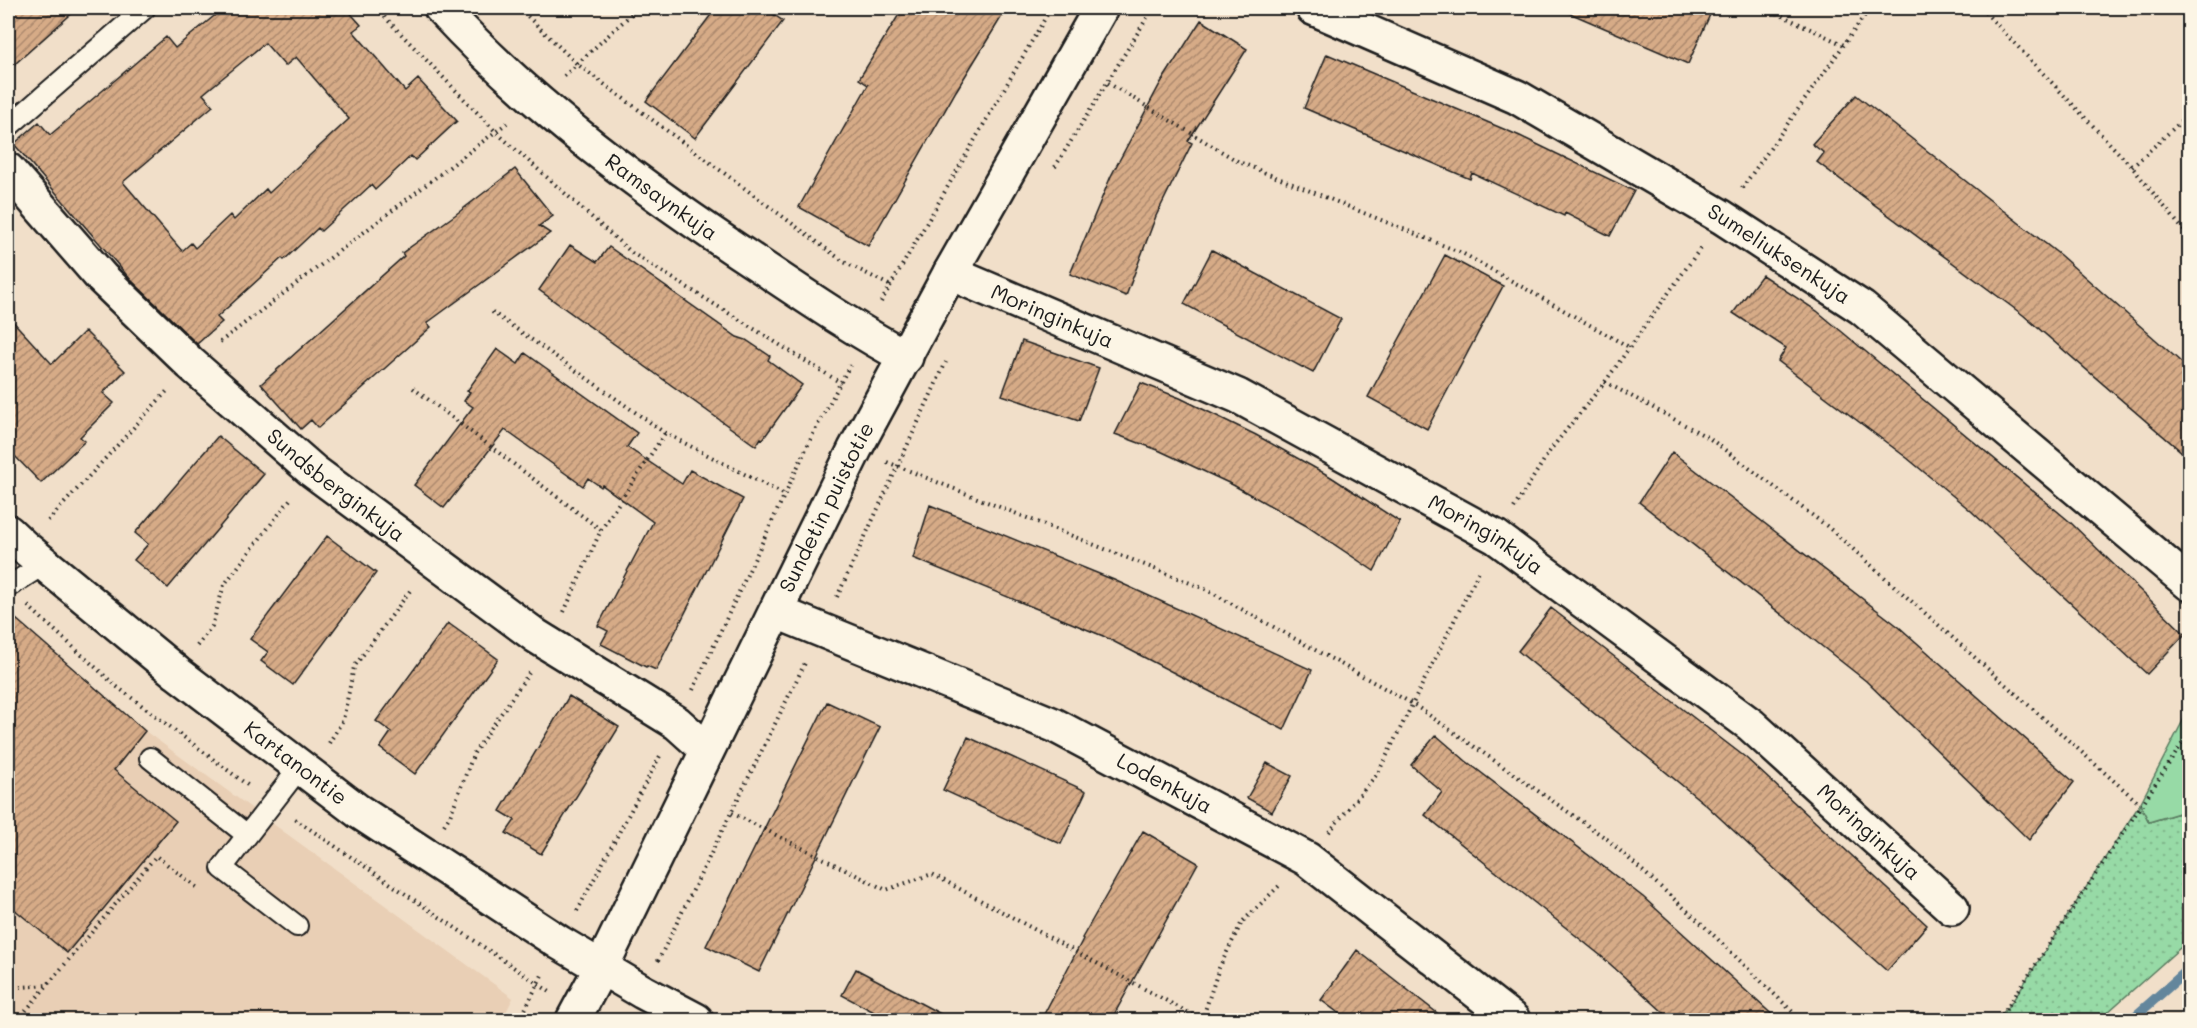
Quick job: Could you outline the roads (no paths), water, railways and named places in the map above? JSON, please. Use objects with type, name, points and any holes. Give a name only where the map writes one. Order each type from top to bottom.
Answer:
[{"type":"street","name":"Ramsaynkuja","points":[[441,8],[536,101],[677,212],[865,335],[906,357]]},
{"type":"street","name":"Sundetin puistotie","points":[[573,1020],[777,612],[855,449],[950,273],[1101,8]]},
{"type":"street","name":"Sumeliuksenkuja","points":[[1313,8],[1517,97],[1722,217],[1862,308],[2190,584]]},
{"type":"street","name":"Sundsberginkuja","points":[[8,170],[102,278],[191,364],[313,471],[536,636],[678,723],[707,750]]},
{"type":"street","name":"Moringinkuja","points":[[950,273],[1238,396],[1496,537],[1751,725],[1952,908]]},
{"type":"street","name":"Kartanontie","points":[[25,548],[177,673],[358,811],[560,943],[696,1020]]},
{"type":"street","name":"Lodenkuja","points":[[777,612],[1054,725],[1307,859],[1513,1020]]},
{"type":"lane","points":[[8,127],[145,8]]},
{"type":"lane","points":[[8,587],[25,548]]},
{"type":"lane","points":[[150,758],[247,835]]},
{"type":"lane","points":[[297,926],[222,868],[247,835],[305,771]]},
{"type":"waterway","points":[[2131,1020],[2190,968]]}]
